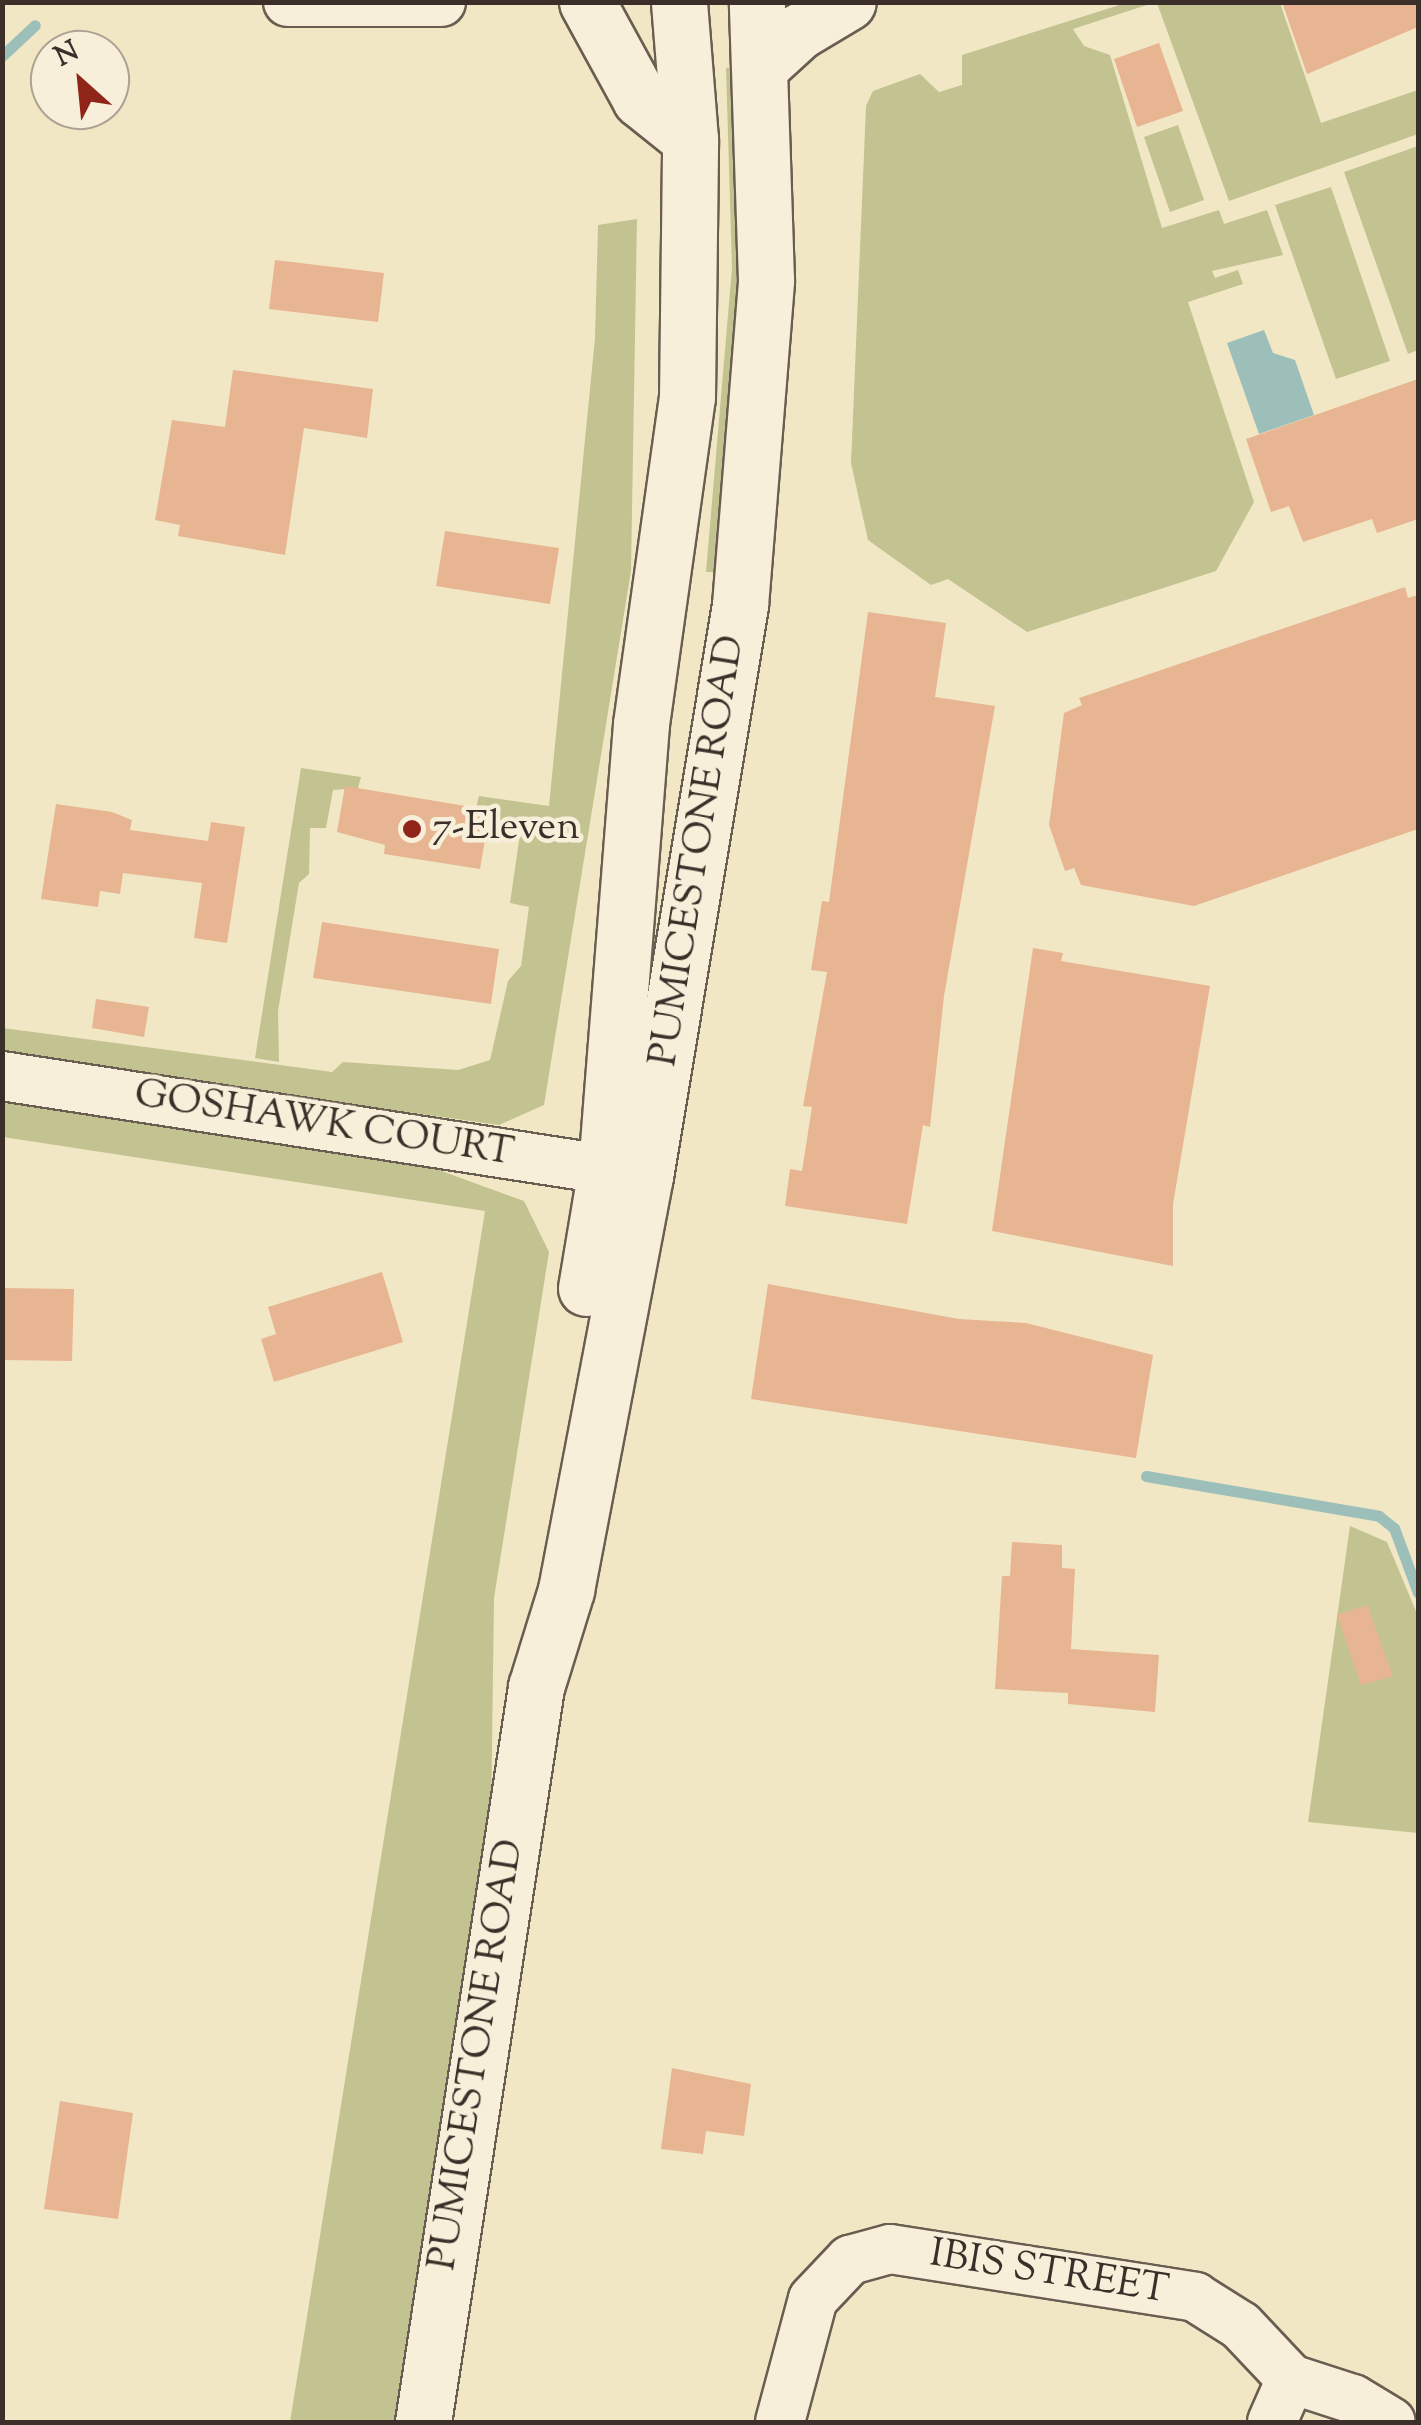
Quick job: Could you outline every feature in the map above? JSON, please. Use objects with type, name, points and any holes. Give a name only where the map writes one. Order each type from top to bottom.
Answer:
[{"type":"main road","points":[[587,2],[640,99],[690,139]]},
{"type":"main road","name":"PUMICESTONE ROAD","points":[[625,1172],[641,724],[686,398],[690,139],[679,2]]},
{"type":"main road","name":"PUMICESTONE ROAD","points":[[423,2422],[536,1687],[536,1599],[625,1172],[752,506],[766,280],[757,2]]},
{"type":"main road","points":[[762,66],[798,32],[848,2]]},
{"type":"street","points":[[288,2],[441,2]]},
{"type":"street","name":"GOSHAWK COURT","points":[[2,1076],[625,1172]]},
{"type":"street","name":"IBIS STREET","points":[[780,2422],[813,2299],[850,2260],[890,2249],[1195,2297],[1241,2326],[1291,2380]]},
{"type":"street","points":[[1272,2422],[1291,2380],[1354,2399],[1391,2422]]},
{"type":"green space","points":[[1129,2],[1153,3],[1073,29],[1084,46],[1110,55],[1162,228],[1219,210],[1224,224],[1267,210],[1283,255],[1212,271],[1215,278],[1238,270],[1243,284],[1188,302],[1254,502],[1216,571],[1027,632],[948,579],[931,585],[868,540],[851,463],[866,106],[873,91],[920,74],[939,92],[962,85],[962,55]]},
{"type":"green space","points":[[1157,3],[1280,3],[1321,123],[1418,90],[1418,134],[1229,201]]},
{"type":"green space","points":[[737,67],[746,216],[721,572],[706,572],[732,268],[726,68]]},
{"type":"green space","points":[[1178,125],[1204,200],[1170,212],[1144,137]]},
{"type":"green space","points":[[1418,146],[1418,350],[1408,354],[1344,172]]},
{"type":"green space","points":[[1331,187],[1390,361],[1336,379],[1275,205]]},
{"type":"green space","points":[[637,219],[631,571],[544,1105],[499,1125],[3,1055],[3,1028],[332,1072],[343,1062],[458,1070],[490,1060],[508,981],[521,966],[529,907],[510,903],[520,834],[487,826],[490,810],[476,808],[479,796],[549,806],[595,338],[598,225]]},
{"type":"green space","points":[[301,768],[361,777],[358,788],[333,790],[326,828],[310,828],[309,874],[299,883],[278,1011],[279,1062],[255,1058]]},
{"type":"green space","points":[[2,1102],[425,1165],[524,1201],[549,1252],[494,1598],[491,1822],[397,2422],[290,2422],[485,1211],[3,1137]]},
{"type":"green space","points":[[1350,1526],[1387,1542],[1418,1616],[1418,1833],[1308,1822]]},
{"type":"water","points":[[1264,330],[1273,353],[1295,360],[1314,415],[1259,434],[1227,343]]},
{"type":"building","points":[[1282,2],[1418,2],[1418,27],[1307,74]]},
{"type":"building","points":[[1159,43],[1183,111],[1137,127],[1114,59]]},
{"type":"building","points":[[275,260],[384,273],[378,322],[269,309]]},
{"type":"building","points":[[233,370],[373,389],[367,438],[304,428],[285,555],[178,536],[180,525],[155,520],[172,420],[225,427]]},
{"type":"building","points":[[1418,379],[1418,519],[1377,533],[1372,519],[1303,542],[1289,506],[1271,512],[1246,439]]},
{"type":"building","points":[[445,531],[559,548],[550,604],[436,586]]},
{"type":"building","points":[[1405,587],[1408,598],[1418,595],[1418,829],[1194,906],[1081,885],[1074,868],[1065,871],[1049,825],[1064,713],[1082,705],[1079,698]]},
{"type":"building","points":[[868,612],[946,623],[935,697],[995,706],[944,996],[930,1127],[923,1125],[907,1224],[785,1206],[790,1169],[802,1171],[812,1107],[803,1106],[827,972],[811,970],[822,901],[829,902]]},
{"type":"building","name":"7-Eleven","points":[[345,786],[490,810],[480,869],[384,854],[385,845],[337,832]]},
{"type":"building","points":[[56,804],[112,812],[132,820],[130,830],[208,841],[211,822],[245,827],[227,943],[194,938],[202,883],[123,873],[120,894],[100,891],[98,907],[41,899]]},
{"type":"building","points":[[322,922],[499,949],[491,1004],[313,978]]},
{"type":"building","points":[[1033,948],[1063,953],[1061,961],[1210,986],[1173,1204],[1173,1266],[992,1231]]},
{"type":"building","points":[[96,999],[149,1007],[144,1037],[92,1028]]},
{"type":"building","points":[[382,1272],[403,1342],[274,1382],[261,1339],[276,1334],[268,1307]]},
{"type":"building","points":[[768,1284],[959,1319],[1026,1323],[1153,1355],[1136,1458],[751,1399]]},
{"type":"building","points":[[2,1288],[74,1289],[72,1361],[2,1360]]},
{"type":"building","points":[[1012,1542],[1062,1545],[1062,1568],[1075,1569],[1071,1649],[1159,1655],[1155,1712],[1068,1704],[1068,1693],[995,1689],[1002,1576],[1010,1576]]},
{"type":"building","points":[[1367,1605],[1393,1676],[1361,1685],[1337,1615]]},
{"type":"building","points":[[672,2068],[751,2084],[744,2136],[706,2131],[703,2154],[661,2149]]},
{"type":"building","points":[[60,2101],[133,2113],[118,2219],[44,2209]]},
{"type":"waterway","points":[[2,56],[35,25]]},
{"type":"waterway","points":[[1146,1476],[1379,1516],[1394,1528],[1418,1593]]},
{"type":"place","name":"7-Eleven","points":[[412,829]]}]
